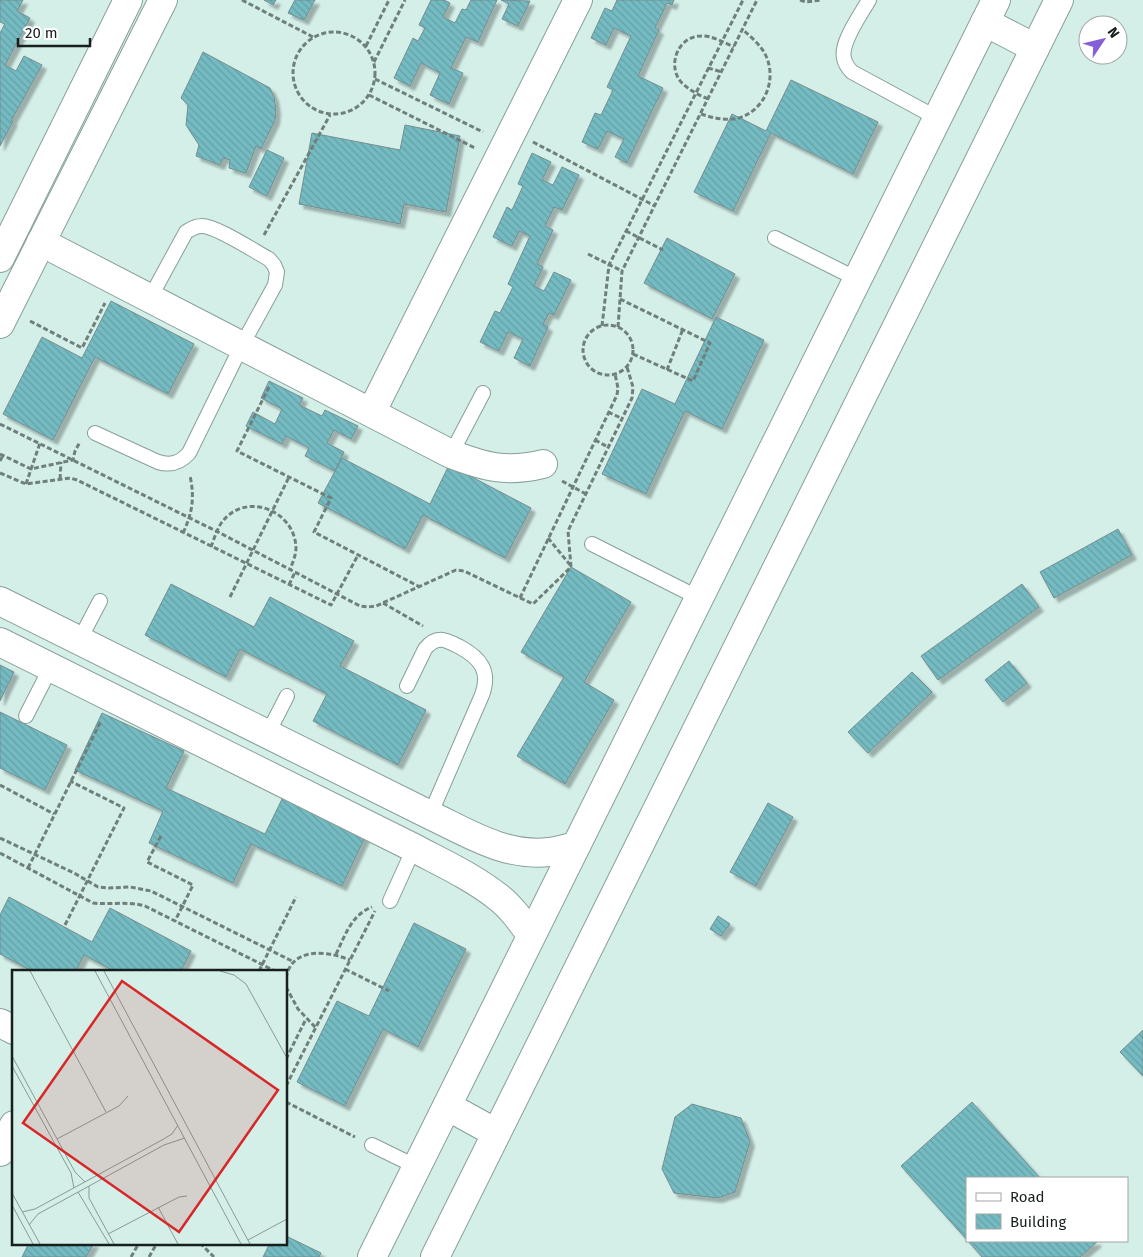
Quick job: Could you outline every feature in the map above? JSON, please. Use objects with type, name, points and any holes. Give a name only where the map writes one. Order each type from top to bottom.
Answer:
[{"type":"street","points":[[2,248],[128,0]]},
{"type":"street","points":[[4,317],[163,0]]},
{"type":"street","points":[[372,411],[578,0]]},
{"type":"street","points":[[435,1257],[1059,0]]},
{"type":"street","points":[[372,1257],[938,118],[991,6],[1035,48]]},
{"type":"street","points":[[41,242],[372,411],[452,454],[496,468],[518,470],[543,464]]},
{"type":"street","points":[[0,602],[498,848],[524,853],[550,852],[576,846]]},
{"type":"street","points":[[0,642],[414,848],[478,883],[499,897],[531,935]]},
{"type":"street","points":[[414,848],[430,815]]},
{"type":"street","points":[[0,1023],[12,1029]]},
{"type":"street","points":[[447,1106],[496,1133]]},
{"type":"street","points":[[0,1152],[12,1128]]},
{"type":"lane","points":[[869,0],[844,45],[844,60],[847,66],[852,72],[938,118]]},
{"type":"lane","points":[[96,433],[166,465],[175,464],[183,460],[189,453],[242,345],[275,286],[277,278],[274,265],[269,259],[209,227],[194,227],[186,232],[150,298]]},
{"type":"lane","points":[[775,238],[858,279]]},
{"type":"lane","points":[[452,454],[483,393]]},
{"type":"lane","points":[[592,544],[699,598]]},
{"type":"lane","points":[[79,641],[100,601]]},
{"type":"lane","points":[[407,686],[429,644],[434,641],[446,640],[471,653],[477,658],[484,672],[485,687],[430,815]]},
{"type":"lane","points":[[26,716],[51,667]]},
{"type":"lane","points":[[267,735],[287,696]]},
{"type":"lane","points":[[390,901],[414,848]]},
{"type":"lane","points":[[372,1145],[417,1167]]},
{"type":"path","points":[[242,0],[313,37]]},
{"type":"path","points":[[366,47],[389,0]]},
{"type":"path","points":[[374,62],[405,0]]},
{"type":"path","points":[[602,326],[610,264],[743,0]]},
{"type":"path","points":[[618,327],[622,271],[757,0]]},
{"type":"path","points":[[800,0],[806,2],[821,0]]},
{"type":"path","points":[[701,114],[720,119],[739,118],[757,108],[764,100],[769,89],[770,65],[765,54],[755,41],[743,30]]},
{"type":"path","points":[[335,32],[347,34],[357,39],[366,47],[374,62],[375,80],[369,95],[362,104],[341,114],[330,114],[318,112],[300,98],[292,76],[293,65],[297,54],[304,44],[313,37],[335,32]]},
{"type":"path","points":[[708,99],[695,93],[682,83],[677,76],[675,69],[677,52],[681,45],[694,37],[702,35],[734,47]]},
{"type":"path","points":[[708,68],[722,72]]},
{"type":"path","points":[[375,80],[505,145]]},
{"type":"path","points":[[369,95],[505,145],[642,199],[654,206]]},
{"type":"path","points":[[255,252],[330,114]]},
{"type":"path","points":[[626,231],[663,250]]},
{"type":"path","points":[[588,254],[622,271]]},
{"type":"path","points":[[4,317],[82,348],[117,281]]},
{"type":"path","points":[[620,299],[710,343],[692,381],[633,354]]},
{"type":"path","points":[[611,325],[618,327],[630,338],[633,354],[627,366],[615,374],[598,373],[591,368],[586,360],[583,352],[584,343],[594,329],[611,325]]},
{"type":"path","points":[[667,370],[683,329]]},
{"type":"path","points":[[280,364],[237,451],[331,498],[314,532],[420,587]]},
{"type":"path","points":[[571,567],[568,531],[633,392],[627,366]]},
{"type":"path","points":[[520,598],[616,395],[618,388],[615,374]]},
{"type":"path","points":[[608,412],[622,418]]},
{"type":"path","points":[[0,424],[218,532],[360,606],[368,607],[382,603],[456,570],[464,571],[533,604],[571,567]]},
{"type":"path","points":[[595,440],[608,446]]},
{"type":"path","points":[[26,484],[40,443]]},
{"type":"path","points":[[0,461],[2,454],[31,469],[73,460]]},
{"type":"path","points":[[183,460],[190,473],[193,488],[190,518],[183,533]]},
{"type":"path","points":[[60,479],[61,462]]},
{"type":"path","points":[[0,473],[26,484],[70,478],[77,480],[331,605],[358,555]]},
{"type":"path","points":[[230,597],[288,477]]},
{"type":"path","points":[[211,547],[222,523],[230,514],[251,506],[262,507],[272,510],[283,517],[290,526],[294,536],[295,557],[290,569]]},
{"type":"path","points":[[548,538],[571,567]]},
{"type":"path","points":[[289,585],[295,572]]},
{"type":"path","points":[[382,603],[446,640]]},
{"type":"path","points":[[28,868],[113,698]]},
{"type":"path","points":[[65,925],[124,808],[70,781]]},
{"type":"path","points":[[0,785],[54,814]]},
{"type":"path","points":[[161,836],[147,862],[193,885],[174,921]]},
{"type":"path","points":[[0,838],[98,887],[130,887],[150,891],[294,962]]},
{"type":"path","points":[[0,853],[94,903],[108,905],[137,904],[273,970]]},
{"type":"path","points":[[259,970],[296,897]]},
{"type":"path","points":[[288,1082],[377,906],[367,909],[355,918],[336,954]]},
{"type":"path","points":[[288,972],[294,962],[305,955],[313,953],[336,954],[350,960]]},
{"type":"path","points":[[345,969],[389,991]]},
{"type":"path","points":[[288,991],[306,1019],[316,1028]]},
{"type":"path","points":[[288,1055],[306,1019]]},
{"type":"path","points":[[288,1103],[372,1145]]},
{"type":"path","points":[[131,1257],[138,1244]]},
{"type":"path","points":[[149,1257],[156,1244]]},
{"type":"path","points":[[201,1244],[214,1257]]},
{"type":"building","points":[[0,0],[23,0],[17,11],[30,18],[5,65],[16,71],[24,56],[42,65],[11,121],[13,121],[0,146],[0,33],[5,24],[0,22]]},
{"type":"building","points":[[264,0],[276,0],[273,5]]},
{"type":"building","points":[[295,0],[315,0],[304,20],[288,13]]},
{"type":"building","points":[[431,0],[444,0],[450,3],[443,17],[455,23],[462,9],[466,10],[471,0],[497,0],[478,42],[466,37],[451,68],[463,73],[449,104],[430,95],[440,73],[421,63],[410,86],[394,78],[413,38],[418,41],[425,28],[419,25]]},
{"type":"building","points":[[501,0],[530,1],[518,26],[502,19],[509,4]]},
{"type":"building","points":[[617,0],[674,0],[672,5],[667,3],[655,28],[659,30],[638,76],[663,88],[627,163],[615,157],[624,139],[607,131],[598,149],[582,142],[595,113],[601,115],[613,90],[607,87],[631,36],[614,28],[606,45],[591,38],[605,8],[612,11]]},
{"type":"building","points":[[203,52],[270,88],[274,97],[275,120],[261,149],[256,146],[246,173],[229,168],[230,160],[223,158],[220,165],[196,156],[199,145],[186,125],[188,105],[181,98]]},
{"type":"building","points":[[791,80],[878,122],[853,174],[771,133],[733,211],[694,192],[732,114],[766,131]]},
{"type":"building","points":[[405,125],[460,136],[446,212],[404,204],[400,224],[299,204],[312,133],[400,150]]},
{"type":"building","points":[[267,150],[284,158],[267,196],[249,187]]},
{"type":"building","points":[[532,153],[551,162],[542,180],[553,185],[562,167],[579,175],[562,210],[554,207],[545,226],[553,230],[537,264],[543,267],[534,286],[544,291],[554,272],[571,280],[554,315],[549,313],[543,324],[548,327],[530,366],[514,358],[523,339],[508,332],[499,351],[480,342],[495,311],[500,313],[513,287],[508,284],[530,236],[519,231],[512,246],[493,237],[507,207],[512,210],[523,186],[518,184]]},
{"type":"building","points":[[667,238],[735,274],[712,319],[644,283]]},
{"type":"building","points":[[111,301],[194,344],[168,394],[95,357],[53,440],[3,414],[42,337],[82,358]]},
{"type":"building","points":[[716,317],[764,340],[722,429],[685,411],[646,494],[602,474],[642,389],[675,404]]},
{"type":"building","points":[[269,381],[303,398],[299,405],[322,416],[325,410],[358,426],[351,439],[334,430],[327,443],[344,452],[335,471],[305,456],[309,448],[286,436],[282,444],[246,426],[253,412],[275,424],[282,409],[261,398]]},
{"type":"building","points":[[342,458],[430,504],[449,465],[531,508],[505,558],[423,515],[405,549],[318,503]]},
{"type":"building","points":[[1118,529],[1132,555],[1054,598],[1040,572]]},
{"type":"building","points":[[571,567],[631,602],[584,682],[614,700],[565,784],[517,756],[564,677],[521,652]]},
{"type":"building","points":[[171,584],[254,627],[270,597],[354,641],[340,666],[426,710],[398,765],[313,721],[327,694],[240,649],[226,677],[145,635]]},
{"type":"building","points":[[1022,584],[1039,607],[938,680],[921,656]]},
{"type":"building","points":[[1009,661],[1027,683],[1003,702],[985,680]]},
{"type":"building","points":[[0,665],[14,672],[0,701]]},
{"type":"building","points":[[912,672],[932,692],[868,753],[848,732]]},
{"type":"building","points":[[0,712],[67,745],[45,790],[0,768]]},
{"type":"building","points":[[102,713],[184,751],[166,788],[265,834],[283,797],[366,835],[342,886],[251,844],[233,883],[149,843],[163,811],[75,770]]},
{"type":"building","points":[[768,803],[793,817],[756,886],[730,872]]},
{"type":"building","points":[[9,897],[92,942],[110,908],[191,951],[182,970],[112,970],[84,955],[76,970],[30,970],[0,954],[0,915]]},
{"type":"building","points":[[718,916],[730,924],[721,936],[710,929]]},
{"type":"building","points":[[414,923],[466,949],[418,1047],[383,1029],[345,1106],[297,1082],[337,1001],[369,1016]]},
{"type":"building","points":[[1143,1030],[1143,1076],[1120,1052]]},
{"type":"building","points":[[972,1102],[1039,1177],[966,1177],[966,1239],[901,1166]]},
{"type":"building","points":[[692,1104],[741,1118],[750,1142],[735,1192],[718,1198],[674,1193],[662,1169],[675,1117]]},
{"type":"building","points":[[288,1237],[321,1253],[319,1257],[263,1257],[270,1244],[288,1244]]},
{"type":"building","points":[[969,1242],[1097,1242],[1080,1257],[982,1257]]},
{"type":"building","points":[[28,1244],[93,1244],[86,1257],[22,1257]]}]
